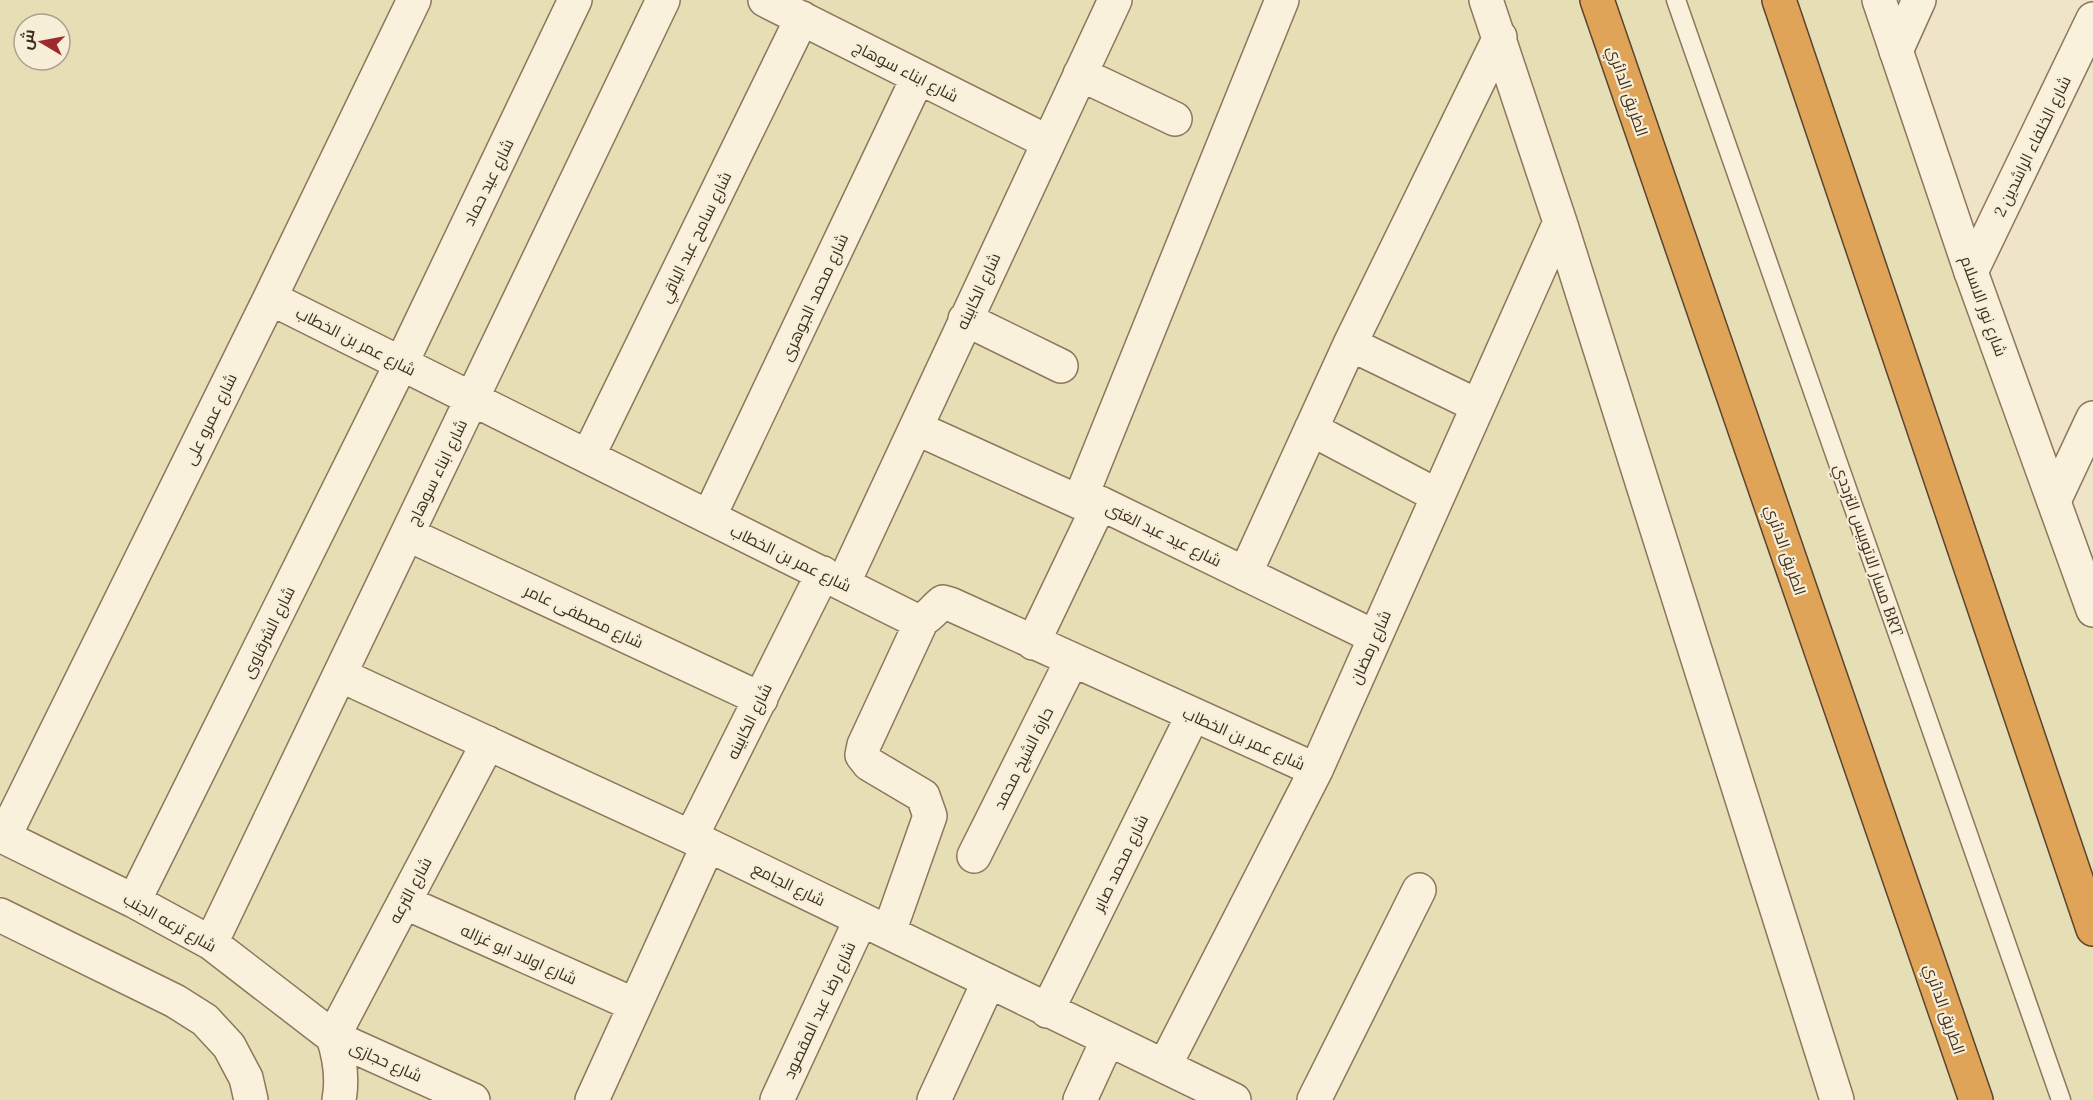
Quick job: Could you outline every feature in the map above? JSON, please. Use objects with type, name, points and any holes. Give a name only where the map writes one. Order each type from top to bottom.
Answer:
[{"type":"highway","name":"الطريق الدائري","points":[[1597,0],[1976,1100]]},
{"type":"highway","points":[[1779,0],[2093,929]]},
{"type":"street","name":"شارع عمرو على","points":[[2,836],[270,298],[414,0]]},
{"type":"street","name":"شارع عيد حماد","points":[[401,364],[575,0]]},
{"type":"street","name":"شارع ابناء سوهاج","points":[[211,943],[663,0]]},
{"type":"street","name":"شارع ابناء سوهاج","points":[[765,0],[1048,142]]},
{"type":"street","name":"شارع الكابينه","points":[[592,1100],[635,1005],[700,841],[761,699],[833,578],[916,428],[1115,0]]},
{"type":"street","points":[[1033,643],[1282,0]]},
{"type":"street","points":[[1486,0],[1560,222],[1837,1100]]},
{"type":"street","name":"شارع نور الاسلام","points":[[1879,0],[1971,272],[2093,610]]},
{"type":"street","points":[[1896,51],[1919,0]]},
{"type":"street","name":"شارع سامح عبد الباقي","points":[[588,456],[802,18]]},
{"type":"street","name":"شارع الخلفاء الراشدين 2","points":[[1971,272],[2093,19]]},
{"type":"street","points":[[1245,574],[1350,344],[1500,37]]},
{"type":"street","points":[[1080,74],[1175,119]]},
{"type":"street","name":"شارع محمد الجوهرى","points":[[709,517],[918,77]]},
{"type":"street","name":"شارع رمضان","points":[[1165,1065],[1316,770],[1560,222]]},
{"type":"street","name":"شارع عمر بن الخطاب","points":[[270,298],[911,618],[922,620],[931,615],[943,602],[1316,770]]},
{"type":"street","points":[[965,319],[1061,366]]},
{"type":"street","points":[[1350,344],[1478,406]]},
{"type":"street","name":"شارع الشرقاوى","points":[[134,901],[401,364]]},
{"type":"street","points":[[2054,501],[2093,417]]},
{"type":"street","name":"شارع عيد عبد الغنى","points":[[916,428],[1245,574],[1375,637]]},
{"type":"street","points":[[1311,429],[1438,495]]},
{"type":"street","name":"شارع مصطفى عامر","points":[[407,534],[761,699]]},
{"type":"street","name":"شارع رضا عبد المقصود","points":[[777,1100],[875,926],[930,816],[923,796],[868,764],[862,755],[864,745],[922,620]]},
{"type":"street","name":"حارة الشيخ محمد","points":[[974,856],[1072,660]]},
{"type":"street","name":"شارع الجامع","points":[[340,675],[700,841],[1234,1100]]},
{"type":"street","name":"شارع محمد صابر","points":[[1047,1011],[1193,715]]},
{"type":"street","name":"شارع الترعه","points":[[333,1037],[488,743]]},
{"type":"street","name":"شارع ترعه الجنب","points":[[2,836],[134,901],[211,943],[333,1037]]},
{"type":"street","points":[[1314,1100],[1419,890]]},
{"type":"street","name":"شارع اولاد ابو غزاله","points":[[404,902],[635,1005]]},
{"type":"street","points":[[0,915],[175,1000],[205,1020],[229,1046],[246,1078],[251,1100]]},
{"type":"street","points":[[934,1100],[989,981]]},
{"type":"street","points":[[333,1037],[340,1058],[339,1100]]},
{"type":"street","name":"شارع حجازى","points":[[333,1037],[473,1100]]},
{"type":"street","points":[[1080,1100],[1108,1039]]},
{"type":"lane","name":"مسار الاتوبيس الترددي BRT","points":[[1676,0],[2061,1100]]},
{"type":"shaded area","points":[[0,0],[1889,0],[2093,593],[2093,1100],[0,1100]]}]
